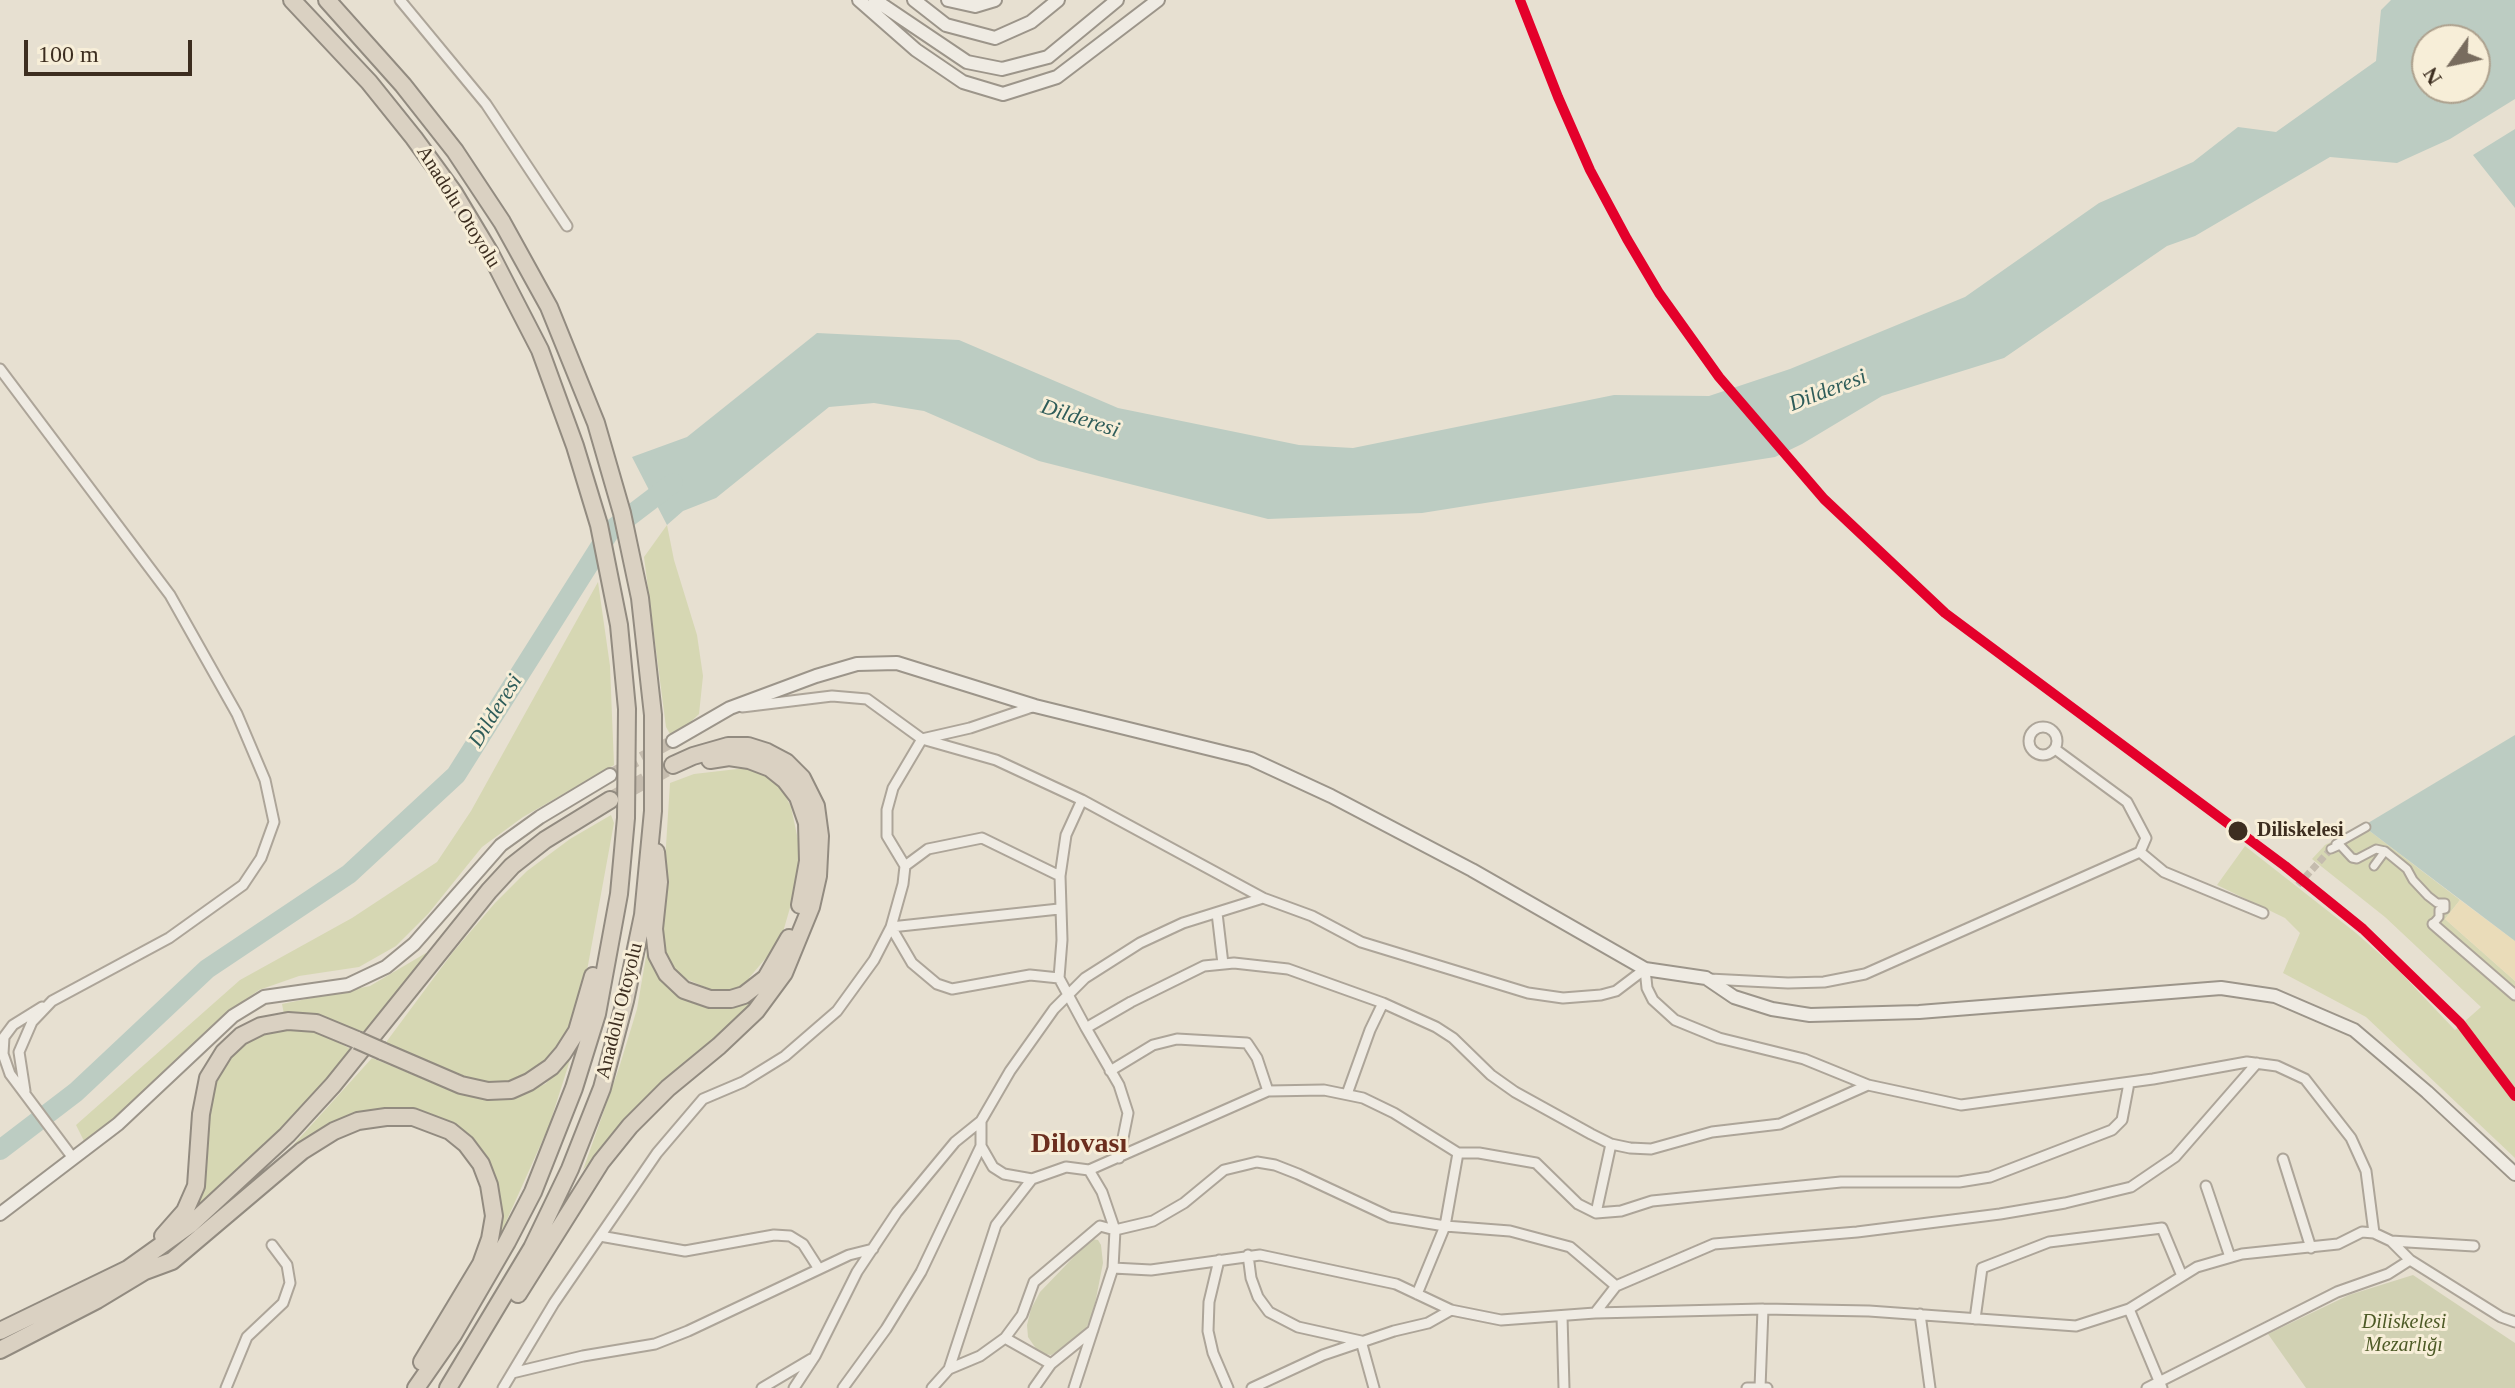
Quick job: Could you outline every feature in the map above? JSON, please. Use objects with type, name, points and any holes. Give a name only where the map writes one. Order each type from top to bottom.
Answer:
[{"type":"highway","name":"Anadolu Otoyolu","points":[[292,0],[369,82],[454,193],[490,253],[540,350],[575,446],[599,525],[619,625],[627,709],[626,818],[619,894],[597,1014],[557,1135],[533,1192],[453,1335],[416,1388]]},
{"type":"highway","name":"Anadolu Otoyolu","points":[[327,0],[412,96],[455,151],[502,222],[549,307],[596,423],[622,513],[640,598],[653,715],[653,811],[643,915],[602,1088],[570,1169],[532,1248],[448,1388]]},
{"type":"highway","points":[[474,1348],[522,1289],[610,1150],[668,1088],[756,1011],[784,973],[802,934],[818,876],[820,836],[816,806],[802,778],[786,762],[748,746],[728,746],[710,750],[673,771],[711,759],[729,757],[770,768],[785,780],[798,797],[807,823],[808,861],[803,897],[792,932],[775,966],[756,988],[744,995],[731,999],[710,999],[684,990],[667,974],[657,955],[654,929],[659,882],[653,811]]},
{"type":"highway","points":[[0,1350],[97,1300],[191,1224],[287,1135],[333,1085],[512,866],[545,840],[610,805]]},
{"type":"highway","points":[[136,1270],[185,1211],[196,1186],[201,1114],[208,1078],[224,1052],[241,1036],[261,1026],[288,1021],[316,1023],[461,1085],[488,1091],[511,1090],[551,1067],[577,1031],[588,1001],[626,818]]},
{"type":"highway","points":[[0,1331],[136,1270],[172,1261],[302,1151],[334,1131],[358,1121],[413,1117],[450,1131],[466,1144],[481,1164],[489,1185],[494,1216],[481,1264],[407,1388]]},
{"type":"main road","points":[[859,0],[916,50],[963,82],[1003,94],[1057,77],[1158,0]]},
{"type":"main road","points":[[875,0],[967,62],[1002,69],[1048,57],[1117,0]]},
{"type":"main road","points":[[914,0],[946,25],[995,38],[1031,22],[1058,0]]},
{"type":"main road","points":[[948,0],[975,6],[995,0]]},
{"type":"main road","points":[[673,741],[730,708],[816,676],[857,664],[897,663],[1035,706],[1251,759],[1331,796],[1458,863],[1645,969],[1706,978],[1734,997],[1772,1009],[1810,1015],[1919,1012],[2221,988],[2275,996],[2354,1030],[2427,1092],[2515,1174]]},
{"type":"main road","points":[[0,1214],[70,1153],[118,1124],[233,1016],[264,997],[348,985],[386,967],[414,944],[501,845],[540,817],[610,775]]},
{"type":"street","points":[[400,0],[486,104],[567,226]]},
{"type":"street","points":[[0,369],[170,595],[237,714],[265,780],[274,822],[261,858],[243,885],[169,938],[52,1001],[2,1035],[3,1054],[10,1074],[70,1153]]},
{"type":"street","points":[[730,708],[832,696],[867,699],[922,739],[996,760],[1082,800],[1263,898],[1312,916],[1361,942],[1528,993],[1563,998],[1601,995],[1616,991],[1645,969]]},
{"type":"street","points":[[503,1388],[554,1303],[657,1153],[703,1099],[743,1082],[785,1056],[837,1011],[874,960],[891,927],[905,866],[887,836],[887,810],[893,788],[922,739],[970,728],[1035,706]]},
{"type":"street","points":[[1706,978],[1788,983],[1824,982],[1865,974],[2140,852],[2146,838],[2127,802],[2055,749]]},
{"type":"street","points":[[1082,800],[1066,835],[1060,876],[1062,940],[1059,978],[1119,1085],[1128,1113],[1119,1158]]},
{"type":"street","points":[[2366,827],[2332,847],[2342,846],[2355,859],[2368,849],[2385,851],[2407,869],[2413,880],[2438,906],[2439,917],[2433,924],[2515,995]]},
{"type":"street","points":[[905,866],[928,849],[982,838],[1060,876]]},
{"type":"street","points":[[2374,866],[2385,851]]},
{"type":"street","points":[[2140,852],[2164,872],[2263,913]]},
{"type":"street","points":[[2403,877],[2413,880]]},
{"type":"street","points":[[798,1387],[857,1272],[897,1212],[955,1142],[981,1121],[1010,1071],[1068,994],[1085,978],[1140,943],[1183,923],[1263,898]]},
{"type":"street","points":[[891,927],[1059,909]]},
{"type":"street","points":[[1217,913],[1223,964]]},
{"type":"street","points":[[891,927],[912,963],[937,984],[952,989],[1030,975],[1059,978]]},
{"type":"street","points":[[1086,1028],[1204,966],[1234,963],[1288,969],[1383,1003],[1436,1027],[1515,1092],[1611,1144],[1630,1148],[1651,1149],[1712,1132],[1780,1124],[1868,1085]]},
{"type":"street","points":[[1645,969],[1647,988],[1653,1000],[1675,1020],[1719,1038],[1804,1059],[1868,1085],[1961,1105],[2129,1083],[2247,1062],[2277,1066],[2305,1079],[2351,1138],[2366,1171],[2374,1233]]},
{"type":"street","points":[[25,1091],[19,1052],[32,1022],[52,1001]]},
{"type":"street","points":[[1347,1094],[1383,1003]]},
{"type":"street","points":[[1110,1071],[1153,1045],[1177,1039],[1247,1043],[1257,1058],[1268,1091]]},
{"type":"street","points":[[1595,1313],[1616,1286],[1714,1244],[1857,1232],[2000,1214],[2131,1187],[2175,1157],[2257,1063]]},
{"type":"street","points":[[981,1146],[993,1167],[1004,1174],[1032,1179],[1066,1167],[1089,1170],[1268,1091],[1324,1090],[1363,1098],[1394,1113],[1458,1153],[1479,1153],[1536,1163],[1578,1204],[1596,1213],[1621,1211],[1652,1201],[1841,1182],[1959,1182],[1990,1177],[2112,1130],[2122,1120],[2129,1083]]},
{"type":"street","points":[[843,1388],[886,1329],[921,1272],[981,1146],[981,1121]]},
{"type":"street","points":[[1596,1213],[1611,1144]]},
{"type":"street","points":[[1417,1294],[1445,1226],[1458,1153]]},
{"type":"street","points":[[2283,1159],[2311,1248]]},
{"type":"street","points":[[949,1369],[980,1356],[1005,1338],[1022,1315],[1034,1282],[1100,1226],[1115,1230],[1153,1221],[1184,1203],[1224,1170],[1257,1162],[1298,1174],[1390,1217],[1445,1226],[1510,1231],[1570,1247],[1616,1286]]},
{"type":"street","points":[[1074,1388],[1113,1268],[1115,1230],[1102,1192],[1089,1170]]},
{"type":"street","points":[[932,1388],[949,1369],[996,1225],[1032,1179]]},
{"type":"street","points":[[2206,1186],[2230,1257]]},
{"type":"street","points":[[1975,1319],[1982,1268],[2049,1242],[2162,1228],[2182,1276]]},
{"type":"street","points":[[1113,1268],[1151,1270],[1248,1255],[1293,1261],[1381,1280],[1451,1310],[1501,1320],[1595,1313],[1763,1309],[1920,1314],[2076,1326],[2129,1309],[2197,1267],[2230,1257],[2338,1244],[2362,1232],[2374,1233],[2391,1241],[2410,1260],[2501,1317],[2515,1322]]},
{"type":"street","points":[[600,1236],[685,1251],[774,1235],[790,1236],[803,1244],[819,1269]]},
{"type":"street","points":[[2391,1241],[2474,1246]]},
{"type":"street","points":[[226,1388],[247,1337],[283,1303],[290,1283],[287,1265],[272,1245]]},
{"type":"street","points":[[512,1373],[583,1356],[655,1344],[849,1255],[873,1249]]},
{"type":"street","points":[[1248,1255],[1251,1278],[1258,1297],[1269,1312],[1298,1327],[1361,1341]]},
{"type":"street","points":[[1219,1260],[1209,1302],[1208,1331],[1213,1353],[1228,1388]]},
{"type":"street","points":[[2147,1388],[2160,1385],[2337,1292],[2388,1274],[2410,1260]]},
{"type":"street","points":[[1760,1388],[1763,1309]]},
{"type":"street","points":[[2129,1309],[2160,1385]]},
{"type":"street","points":[[1252,1388],[1323,1355],[1428,1323],[1451,1310]]},
{"type":"street","points":[[1920,1314],[1930,1388]]},
{"type":"street","points":[[1562,1316],[1564,1388]]},
{"type":"street","points":[[1034,1388],[1051,1364],[1093,1330]]},
{"type":"street","points":[[1005,1338],[1051,1364]]},
{"type":"street","points":[[1361,1341],[1374,1388]]},
{"type":"street","points":[[762,1388],[815,1356]]},
{"type":"street","points":[[1747,1388],[1767,1388]]},
{"type":"green space","points":[[667,525],[674,560],[697,635],[703,676],[699,714],[673,739],[666,727],[644,557]]},
{"type":"green space","points":[[598,582],[610,666],[614,765],[523,817],[482,847],[428,914],[396,946],[359,967],[299,976],[259,990],[224,1015],[114,1119],[84,1141],[76,1125],[240,980],[352,918],[437,862],[471,811]]},
{"type":"green space","points":[[746,768],[767,775],[782,789],[791,807],[798,840],[799,865],[783,932],[771,952],[749,978],[752,982],[735,992],[718,993],[682,977],[667,959],[661,924],[670,783],[694,774]]},
{"type":"green space","points":[[611,815],[614,823],[584,987],[569,1033],[544,1064],[522,1078],[497,1084],[475,1082],[384,1045],[453,952],[495,903],[527,871],[570,839]]},
{"type":"green space","points":[[2363,826],[2460,900],[2445,919],[2515,981],[2515,994],[2430,924],[2515,999],[2515,1158],[2366,1017],[2283,973],[2300,933],[2285,918],[2217,885],[2245,846],[2356,933],[2399,971],[2455,1030],[2481,1007],[2385,917],[2312,859],[2325,845]]},
{"type":"green space","points":[[647,951],[656,971],[672,990],[689,1000],[709,1007],[732,1007],[752,1000],[752,1004],[627,1118],[583,1170],[637,1009]]},
{"type":"green space","points":[[426,953],[430,956],[368,1033],[305,1013],[284,1014],[282,1004],[370,986]]},
{"type":"green space","points":[[298,1027],[315,1031],[355,1051],[279,1134],[187,1220],[214,1082],[223,1064],[252,1039],[265,1033]]},
{"type":"green space","points":[[372,1058],[475,1097],[503,1097],[527,1092],[545,1084],[570,1060],[549,1126],[501,1233],[497,1179],[490,1165],[464,1133],[438,1117],[398,1110],[277,1163]]},
{"type":"green space","points":[[1091,1239],[1098,1240],[1101,1245],[1103,1263],[1093,1314],[1085,1330],[1063,1348],[1051,1355],[1039,1353],[1028,1337],[1031,1309],[1040,1292]]},
{"type":"green space","name":"Diliskelesi Mezarlığı","points":[[2413,1275],[2515,1343],[2515,1388],[2306,1388],[2268,1334],[2349,1295]]},
{"type":"sand","points":[[2460,900],[2515,941],[2515,981],[2445,919]]},
{"type":"water","points":[[2391,0],[2515,0],[2515,99],[2450,139],[2397,163],[2330,157],[2195,236],[2167,246],[2004,358],[1882,396],[1775,457],[1422,513],[1268,519],[1039,461],[924,411],[874,403],[829,407],[716,498],[683,511],[667,525],[632,457],[687,437],[817,333],[959,340],[1118,408],[1299,445],[1353,448],[1614,395],[1709,396],[1790,369],[1965,297],[2099,203],[2193,162],[2238,127],[2276,132],[2376,61],[2381,10]]},
{"type":"water","points":[[2515,129],[2515,208],[2473,155]]},
{"type":"water","points":[[2515,735],[2515,941],[2363,826]]},
{"type":"waterway","name":"Dilderesi","points":[[0,1150],[76,1092],[207,969],[349,874],[456,775],[610,531],[673,483]]},
{"type":"tunnel","points":[[610,775],[673,741]]},
{"type":"tunnel","points":[[610,800],[673,765]]},
{"type":"tunnel","points":[[2298,885],[2331,849]]},
{"type":"transit line","points":[[1520,0],[1590,170],[1659,293],[1719,377],[1824,499],[1945,613],[2285,866],[2363,929],[2460,1023],[2515,1096]]},
{"type":"place","name":"Diliskelesi","points":[[2238,831]]},
{"type":"district","name":"Dilovası","points":[[1079,1145]]}]
